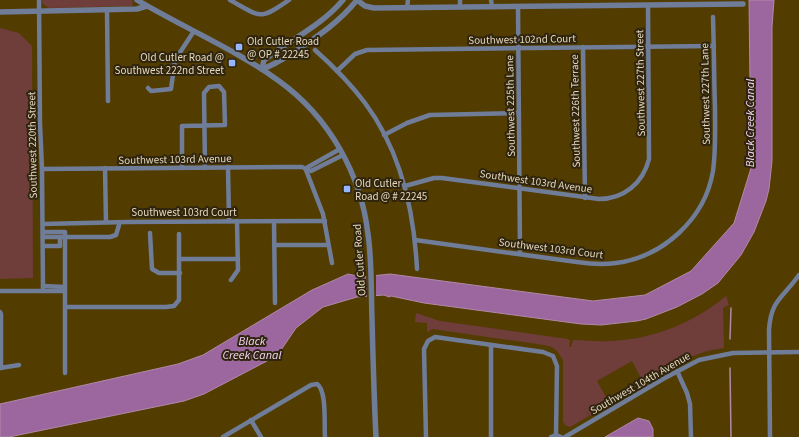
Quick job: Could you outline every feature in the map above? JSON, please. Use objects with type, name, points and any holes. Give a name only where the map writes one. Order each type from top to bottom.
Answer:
[{"type":"street","name":"Southwest 220th Street","points":[[39,0],[43,288]]},
{"type":"street","name":"Old Cutler Road","points":[[137,0],[246,59],[288,88],[310,108],[327,129],[340,149],[355,180],[363,205],[368,233],[371,270],[376,437]]},
{"type":"street","points":[[230,0],[259,15],[269,13],[289,0]]},
{"type":"street","points":[[262,69],[266,58],[317,24],[344,0]]},
{"type":"street","points":[[262,69],[274,65],[326,31],[338,21],[357,0],[365,6],[372,8],[518,7],[608,3],[648,5],[744,4]]},
{"type":"street","points":[[407,8],[408,0]]},
{"type":"street","points":[[460,0],[460,7]]},
{"type":"street","points":[[491,0],[492,7]]},
{"type":"street","name":"Southwest 227th Street","points":[[648,5],[648,162]]},
{"type":"street","points":[[0,12],[137,9],[147,6]]},
{"type":"street","name":"Southwest 225th Lane","points":[[518,7],[520,254]]},
{"type":"street","points":[[107,10],[108,101]]},
{"type":"street","name":"Southwest 227th Lane","points":[[713,17],[715,140],[713,172]]},
{"type":"street","points":[[148,88],[151,91],[171,90],[175,60],[194,31]]},
{"type":"street","name":"Southwest 102nd Court","points":[[338,71],[356,54],[367,50],[714,46]]},
{"type":"street","name":"Southwest 226th Terrace","points":[[583,48],[585,198]]},
{"type":"street","points":[[315,50],[338,71],[366,104],[384,135],[397,162],[405,186],[412,217],[417,268]]},
{"type":"street","points":[[182,168],[182,126],[205,125],[225,125],[224,92],[219,86],[209,87],[205,91],[205,125],[206,168]]},
{"type":"street","points":[[384,135],[407,122],[430,115],[519,113]]},
{"type":"street","points":[[332,263],[325,221],[306,170],[308,167],[340,149]]},
{"type":"street","name":"Southwest 103rd Avenue","points":[[42,169],[302,167],[311,171],[343,155]]},
{"type":"street","name":"Southwest 103rd Avenue","points":[[405,186],[439,177],[585,198],[606,199],[624,194],[638,182],[648,162]]},
{"type":"street","points":[[228,167],[228,221]]},
{"type":"street","points":[[105,168],[106,222]]},
{"type":"street","name":"Southwest 103rd Court","points":[[415,240],[577,262],[602,264],[624,262],[649,254],[669,242],[689,222],[704,198],[713,172]]},
{"type":"street","points":[[231,280],[238,270],[237,221]]},
{"type":"street","points":[[274,221],[275,303]]},
{"type":"street","name":"Southwest 103rd Court","points":[[43,224],[106,222],[325,221]]},
{"type":"street","points":[[43,234],[113,236],[118,232],[119,226]]},
{"type":"street","points":[[43,234],[60,237],[65,234]]},
{"type":"street","points":[[65,234],[65,373]]},
{"type":"street","points":[[150,234],[152,269],[159,273],[180,273]]},
{"type":"street","points":[[65,307],[174,306],[179,300],[179,234]]},
{"type":"street","points":[[43,246],[60,246],[60,237]]},
{"type":"street","points":[[274,245],[328,245]]},
{"type":"street","points":[[179,259],[238,259]]},
{"type":"street","points":[[770,437],[770,323],[774,306],[778,299],[799,275]]},
{"type":"street","points":[[0,290],[43,288],[65,289]]},
{"type":"street","points":[[0,312],[1,368],[19,365]]},
{"type":"street","points":[[426,437],[424,349],[425,344],[429,340],[437,338],[543,352],[552,355],[555,359],[556,366],[556,436]]},
{"type":"street","points":[[491,345],[491,437]]},
{"type":"street","name":"Southwest 104th Avenue","points":[[565,437],[677,371],[699,360],[741,352],[799,352]]},
{"type":"street","points":[[677,371],[690,404],[692,437]]},
{"type":"street","points":[[223,437],[311,385],[317,384],[323,392],[325,437]]},
{"type":"street","points":[[251,420],[261,437]]},
{"type":"shaded area","points":[[42,0],[132,0],[133,3],[132,6],[49,8],[43,4]]},
{"type":"shaded area","points":[[0,28],[19,33],[32,46],[33,278],[0,279]]},
{"type":"shaded area","points":[[726,296],[729,305],[723,308],[724,348],[707,351],[688,358],[687,357],[685,360],[644,384],[632,361],[597,381],[610,404],[590,416],[585,410],[589,416],[570,427],[565,425],[563,422],[563,360],[557,351],[552,347],[433,329],[427,332],[427,323],[415,322],[416,313],[440,321],[568,339],[570,341],[569,347],[571,347],[573,340],[626,340],[657,333],[672,328],[701,314]]},
{"type":"water","name":"Black Creek Canal","points":[[749,0],[774,0],[772,27],[772,161],[769,189],[754,232],[741,255],[718,283],[702,294],[677,307],[646,319],[601,325],[581,324],[424,303],[384,295],[357,297],[323,307],[296,328],[281,350],[267,361],[204,394],[184,401],[9,437],[0,437],[0,404],[178,364],[203,355],[312,290],[348,274],[362,277],[390,274],[593,301],[645,295],[691,271],[734,223],[751,168]]},
{"type":"water","points":[[638,418],[649,421],[653,429],[653,437],[605,437]]},
{"type":"pier","points":[[366,274],[376,274],[376,297],[367,298]]},
{"type":"waterway","points":[[730,339],[731,308]]},
{"type":"waterway","points":[[730,368],[731,437]]},
{"type":"place","name":"Old Cutler Road @ OP # 22245","points":[[239,47]]},
{"type":"place","name":"Old Cutler Road @ Southwest 222nd Street","points":[[232,63]]},
{"type":"place","name":"Old Cutler Road @ # 22245","points":[[347,189]]}]
